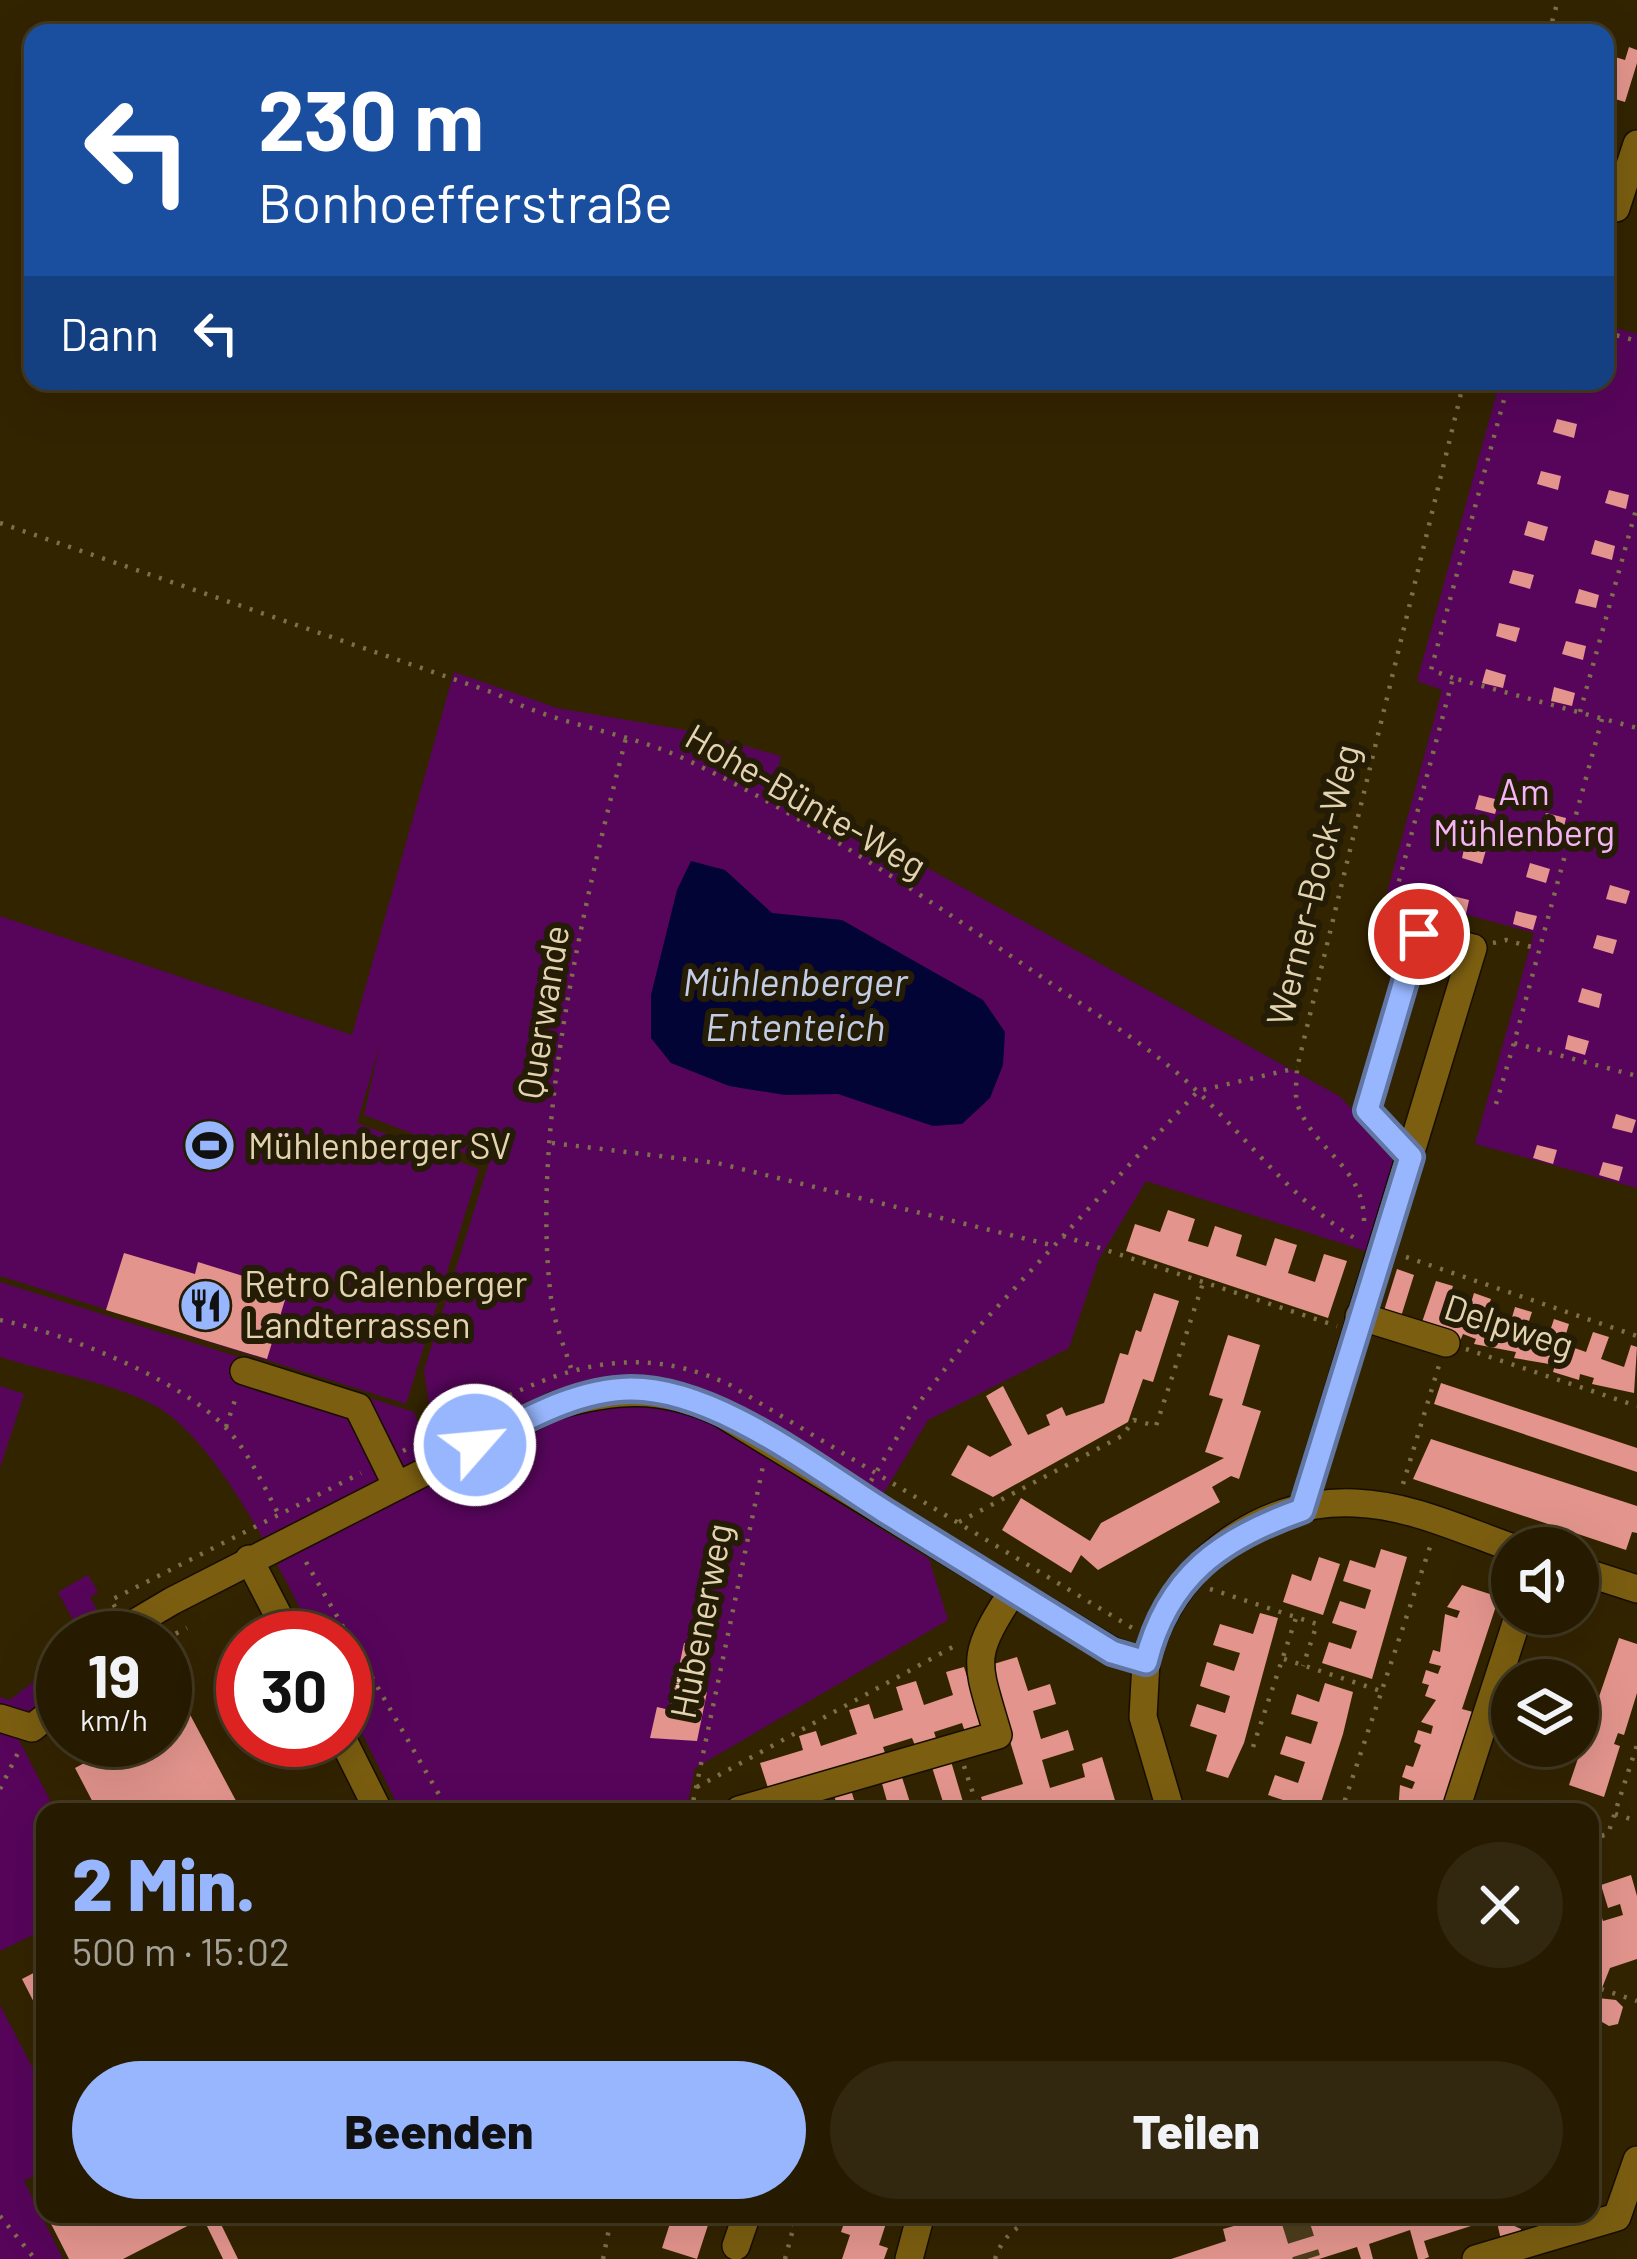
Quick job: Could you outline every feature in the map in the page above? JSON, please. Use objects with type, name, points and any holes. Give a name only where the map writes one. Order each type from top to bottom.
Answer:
[{"type":"street","points":[[1616,208],[1637,144]]},
{"type":"street","points":[[1302,1510],[1357,1323],[1370,1245],[1411,1157],[1473,949],[1419,934],[1367,1110],[1411,1157]]},
{"type":"street","name":"Delpweg","points":[[1357,1323],[1446,1343]]},
{"type":"street","points":[[244,1371],[358,1407],[396,1484]]},
{"type":"street","points":[[157,1611],[249,1559],[554,1406],[609,1390],[662,1391],[692,1400],[775,1444],[1112,1652],[1149,1650]]},
{"type":"street","points":[[1168,1803],[1143,1717],[1149,1650],[1176,1588],[1191,1571],[1233,1539],[1302,1510],[1351,1502],[1396,1508],[1491,1540]]},
{"type":"street","points":[[249,1559],[276,1611]]},
{"type":"street","points":[[1599,1577],[1637,1589]]},
{"type":"street","points":[[763,1803],[998,1735],[978,1665],[979,1644],[1012,1591]]},
{"type":"street","points":[[1458,1803],[1512,1635]]},
{"type":"street","points":[[0,1718],[32,1728],[36,1725]]},
{"type":"street","points":[[356,1767],[374,1803]]},
{"type":"street","points":[[1599,2222],[1617,2217],[1637,2160]]},
{"type":"street","points":[[736,2246],[744,2223]]},
{"type":"street","points":[[909,2259],[919,2223]]},
{"type":"street","points":[[1476,2259],[1597,2223]]},
{"type":"path","name":"Werner-Bock-Weg","points":[[1198,1091],[1297,1068],[1462,390]]},
{"type":"path","points":[[1507,390],[1431,670],[1637,728]]},
{"type":"path","points":[[1580,712],[1637,506]]},
{"type":"path","name":"Hohe-Bünte-Weg","points":[[0,523],[450,677],[554,720],[626,738],[717,775],[930,903],[1074,999],[1198,1091],[1292,1189],[1370,1245],[1637,1336]]},
{"type":"path","points":[[1419,934],[1396,911],[1394,896],[1453,678]]},
{"type":"path","points":[[1496,1104],[1602,718]]},
{"type":"path","name":"Querwande","points":[[572,1368],[551,1303],[552,1143],[579,943],[626,738]]},
{"type":"path","points":[[1473,949],[1506,940],[1539,949]]},
{"type":"path","points":[[1514,1043],[1637,1076]]},
{"type":"path","points":[[1297,1068],[1297,1103],[1363,1196],[1370,1245]]},
{"type":"path","points":[[862,1497],[914,1409],[1052,1245],[1198,1091]]},
{"type":"path","points":[[552,1143],[659,1152],[717,1163],[1052,1245]]},
{"type":"path","points":[[1063,1236],[1203,1283],[1357,1323]]},
{"type":"path","points":[[959,1522],[1122,1436],[1134,1420],[1156,1426],[1203,1283]]},
{"type":"path","points":[[0,1320],[88,1348],[178,1392],[226,1427],[444,1803]]},
{"type":"path","points":[[1396,1508],[1446,1343]]},
{"type":"path","name":"Delpweg","points":[[1446,1343],[1637,1406]]},
{"type":"path","points":[[226,1427],[244,1371]]},
{"type":"path","name":"Hübenerweg","points":[[693,1803],[756,1479],[775,1444]]},
{"type":"path","points":[[877,1472],[1149,1650]]},
{"type":"path","points":[[1344,1803],[1439,1522]]},
{"type":"path","points":[[1191,1571],[1208,1588],[1317,1624],[1303,1666]]},
{"type":"path","points":[[1253,1747],[1296,1618]]},
{"type":"path","points":[[697,1787],[958,1643],[979,1644]]},
{"type":"path","points":[[1283,1658],[1382,1690]]},
{"type":"path","points":[[0,1789],[32,1728]]},
{"type":"path","points":[[1599,1836],[1608,1834],[1637,1745]]},
{"type":"path","points":[[957,1747],[976,1803]]},
{"type":"path","points":[[1615,1814],[1637,1821]]},
{"type":"path","points":[[1601,1989],[1637,2001]]},
{"type":"path","points":[[0,2216],[35,2259]]},
{"type":"path","points":[[603,2259],[609,2223]]},
{"type":"path","points":[[785,2259],[794,2225],[788,2223]]},
{"type":"path","points":[[995,2259],[1002,2240],[1023,2223]]},
{"type":"green space","name":"Am Mühlenberg","points":[[1614,328],[1637,334],[1637,1188],[1475,1144],[1534,933],[1387,893],[1442,690],[1417,681],[1498,390],[1614,390]]},
{"type":"green space","points":[[454,672],[557,708],[691,731],[781,756],[774,783],[1339,1096],[1403,1160],[1372,1253],[1146,1181],[1099,1259],[1069,1348],[928,1420],[880,1499],[736,1411],[659,1383],[619,1380],[579,1386],[524,1407],[436,1452],[424,1370],[489,1163],[364,1115],[380,1044],[357,1123],[479,1169],[406,1404],[0,1276],[0,916],[352,1035]]},
{"type":"green space","points":[[0,1282],[414,1412],[437,1474],[575,1410],[629,1402],[689,1410],[929,1559],[948,1620],[695,1768],[688,1803],[397,1803],[372,1753],[372,1611],[301,1611],[246,1509],[201,1445],[152,1404],[97,1383],[0,1357]]},
{"type":"green space","points":[[0,1386],[24,1394],[0,1468]]},
{"type":"green space","points":[[88,1575],[98,1592],[90,1597],[98,1611],[68,1611],[58,1592]]},
{"type":"green space","points":[[36,1680],[36,1723],[18,1738],[51,1803],[36,1803],[36,1933],[0,1951],[0,1697],[10,1700]]},
{"type":"green space","points":[[0,2005],[36,2075],[36,2175],[24,2181],[36,2205],[36,2223],[45,2223],[63,2259],[0,2259]]},
{"type":"water","name":"Mühlenberger Ententeich","points":[[691,861],[725,870],[772,913],[842,920],[983,1000],[1005,1032],[1003,1065],[990,1098],[962,1124],[933,1126],[838,1094],[785,1095],[729,1086],[671,1063],[651,1038],[651,995],[677,890]]},
{"type":"building","points":[[1629,47],[1637,50],[1625,102],[1614,99],[1614,57],[1625,60]]},
{"type":"building","points":[[1557,419],[1577,424],[1574,438],[1553,432]]},
{"type":"building","points":[[1541,471],[1561,476],[1558,490],[1537,484]]},
{"type":"building","points":[[1609,490],[1629,495],[1626,509],[1605,503]]},
{"type":"building","points":[[1528,521],[1548,527],[1544,541],[1524,535]]},
{"type":"building","points":[[1595,540],[1615,546],[1612,560],[1591,554]]},
{"type":"building","points":[[1513,570],[1534,575],[1530,589],[1509,583]]},
{"type":"building","points":[[1579,589],[1599,595],[1596,608],[1575,603]]},
{"type":"building","points":[[1499,623],[1520,628],[1516,642],[1496,636]]},
{"type":"building","points":[[1566,641],[1586,646],[1583,660],[1562,654]]},
{"type":"building","points":[[1486,669],[1506,675],[1503,688],[1482,683]]},
{"type":"building","points":[[1554,687],[1575,693],[1572,706],[1551,701]]},
{"type":"building","points":[[1479,795],[1499,800],[1495,814],[1475,809]]},
{"type":"building","points":[[1546,813],[1566,818],[1563,832],[1542,826]]},
{"type":"building","points":[[1465,845],[1486,850],[1482,864],[1462,858]]},
{"type":"building","points":[[1530,863],[1550,869],[1546,883],[1526,877]]},
{"type":"building","points":[[1610,885],[1630,891],[1626,904],[1606,899]]},
{"type":"building","points":[[1449,895],[1469,900],[1466,914],[1445,909]]},
{"type":"building","points":[[1516,911],[1537,916],[1533,930],[1513,924]]},
{"type":"building","points":[[1597,935],[1617,940],[1613,954],[1593,948]]},
{"type":"building","points":[[1582,988],[1602,994],[1599,1008],[1578,1002]]},
{"type":"building","points":[[1568,1035],[1589,1041],[1585,1055],[1565,1049]]},
{"type":"building","points":[[1616,1114],[1636,1120],[1632,1133],[1612,1128]]},
{"type":"building","points":[[1537,1145],[1557,1150],[1553,1164],[1533,1158]]},
{"type":"building","points":[[1603,1162],[1623,1167],[1619,1181],[1599,1175]]},
{"type":"building","points":[[1168,1210],[1195,1219],[1188,1241],[1208,1247],[1215,1226],[1242,1235],[1236,1256],[1266,1266],[1275,1238],[1297,1245],[1288,1273],[1315,1282],[1324,1254],[1347,1261],[1328,1318],[1126,1251],[1135,1224],[1160,1232]]},
{"type":"building","points":[[124,1253],[195,1274],[198,1262],[288,1290],[267,1359],[106,1310]]},
{"type":"building","points":[[1397,1269],[1414,1275],[1399,1323],[1382,1317]]},
{"type":"building","points":[[1436,1281],[1453,1286],[1446,1307],[1468,1313],[1474,1293],[1491,1299],[1484,1320],[1509,1328],[1515,1307],[1532,1312],[1525,1333],[1547,1340],[1554,1319],[1569,1324],[1563,1344],[1586,1352],[1593,1332],[1609,1337],[1601,1359],[1624,1367],[1631,1345],[1637,1347],[1634,1393],[1592,1384],[1594,1378],[1580,1374],[1579,1380],[1553,1372],[1555,1365],[1514,1358],[1516,1352],[1474,1344],[1476,1339],[1463,1334],[1460,1341],[1420,1328]]},
{"type":"building","points":[[1154,1293],[1179,1301],[1153,1382],[1143,1379],[1128,1422],[993,1497],[951,1475],[968,1445],[990,1457],[1012,1445],[986,1396],[1003,1386],[1028,1435],[1050,1425],[1046,1415],[1062,1407],[1066,1416],[1104,1403],[1120,1353],[1128,1355]]},
{"type":"building","points":[[1228,1335],[1260,1345],[1242,1405],[1261,1411],[1239,1479],[1231,1476],[1212,1487],[1220,1502],[1098,1570],[1081,1555],[1071,1573],[1002,1530],[1021,1498],[1090,1541],[1101,1523],[1224,1458],[1205,1452],[1223,1399],[1209,1395]]},
{"type":"building","points":[[1441,1383],[1637,1448],[1637,1472],[1434,1404]]},
{"type":"building","points":[[1431,1439],[1637,1506],[1637,1533],[1632,1532],[1626,1550],[1599,1541],[1599,1527],[1557,1527],[1413,1479]]},
{"type":"building","points":[[1381,1549],[1407,1557],[1372,1679],[1322,1663],[1329,1642],[1351,1649],[1357,1631],[1332,1623],[1340,1601],[1365,1609],[1371,1590],[1343,1581],[1350,1560],[1375,1568]]},
{"type":"building","points":[[1319,1557],[1340,1564],[1323,1615],[1283,1602],[1292,1574],[1311,1581]]},
{"type":"building","points":[[1462,1585],[1491,1594],[1491,1621],[1462,1709],[1473,1712],[1443,1803],[1399,1803],[1400,1785],[1412,1789],[1415,1782],[1402,1777],[1406,1765],[1413,1767],[1421,1745],[1414,1742],[1418,1730],[1431,1734],[1433,1726],[1421,1722],[1436,1700],[1425,1696],[1426,1670],[1438,1674],[1441,1666],[1429,1663],[1433,1650],[1440,1652],[1445,1614],[1457,1618],[1460,1611],[1447,1607]]},
{"type":"building","points":[[1260,1613],[1278,1618],[1244,1743],[1228,1778],[1206,1771],[1217,1735],[1190,1726],[1197,1704],[1225,1713],[1230,1696],[1200,1686],[1207,1662],[1234,1671],[1240,1653],[1213,1645],[1220,1624],[1253,1634]]},
{"type":"building","points":[[1619,1638],[1637,1644],[1637,1693],[1624,1735],[1618,1733],[1614,1744],[1620,1746],[1604,1797],[1569,1785],[1575,1767],[1599,1767],[1599,1697]]},
{"type":"building","points":[[684,1643],[707,1648],[698,1690],[707,1692],[697,1741],[650,1738],[657,1707],[670,1710]]},
{"type":"building","points":[[1017,1657],[1028,1691],[1050,1684],[1056,1704],[1033,1711],[1041,1739],[1068,1730],[1074,1750],[1042,1760],[1050,1788],[1085,1777],[1082,1764],[1102,1757],[1116,1803],[983,1803],[981,1797],[1023,1784],[987,1666]]},
{"type":"building","points":[[964,1667],[983,1727],[965,1732],[962,1723],[934,1732],[937,1741],[916,1748],[912,1738],[883,1747],[887,1759],[769,1791],[760,1763],[803,1750],[799,1736],[816,1731],[821,1746],[857,1734],[849,1710],[869,1704],[874,1719],[903,1710],[896,1687],[916,1681],[924,1705],[953,1695],[946,1672]]},
{"type":"building","points":[[1325,1683],[1353,1692],[1321,1803],[1292,1803],[1268,1795],[1275,1775],[1298,1783],[1305,1762],[1280,1754],[1286,1736],[1311,1744],[1318,1722],[1291,1714],[1297,1694],[1319,1702]]},
{"type":"building","points":[[192,1718],[237,1803],[93,1803],[75,1768],[192,1767]]},
{"type":"building","points":[[950,1758],[963,1803],[940,1803],[931,1764]]},
{"type":"building","points":[[901,1774],[910,1803],[887,1803],[881,1780]]},
{"type":"building","points":[[850,1787],[855,1803],[836,1803],[833,1792]]},
{"type":"building","points":[[1631,1875],[1637,1896],[1637,1959],[1610,1968],[1599,1996],[1599,1909],[1603,1921],[1623,1915],[1620,1904],[1608,1908],[1601,1885]]},
{"type":"building","points":[[36,1972],[36,2006],[22,1979]]},
{"type":"building","points":[[1599,1998],[1616,2000],[1623,2007],[1618,2024],[1609,2026],[1599,2020]]},
{"type":"building","points":[[51,2223],[193,2223],[123,2259],[69,2259]]},
{"type":"building","points":[[205,2223],[220,2223],[238,2259],[223,2259]]},
{"type":"building","points":[[670,2223],[709,2223],[697,2259],[662,2248]]},
{"type":"building","points":[[844,2223],[886,2223],[879,2245],[888,2248],[884,2259],[842,2259],[850,2235],[841,2232]]},
{"type":"building","points":[[1480,2223],[1424,2241],[1429,2257],[1424,2259],[1418,2259],[1410,2230],[1369,2244],[1373,2259],[1361,2259],[1357,2247],[1319,2259],[1171,2259],[1226,2241],[1223,2229],[1241,2224]]},
{"type":"building","points":[[1497,2223],[1521,2229],[1519,2239],[1502,2244]]},
{"type":"tunnel","points":[[1296,2223],[1307,2259]]},
{"type":"place","name":"Mühlenberger SV","points":[[209,1146]]},
{"type":"place","name":"Retro Calenberger Landterrassen","points":[[205,1305]]},
{"type":"route","points":[[475,1445],[554,1406],[609,1390],[662,1391],[692,1400],[775,1444],[1112,1652],[1146,1662],[1156,1622],[1198,1562],[1233,1539],[1302,1510],[1411,1157],[1367,1110],[1419,934]]}]
